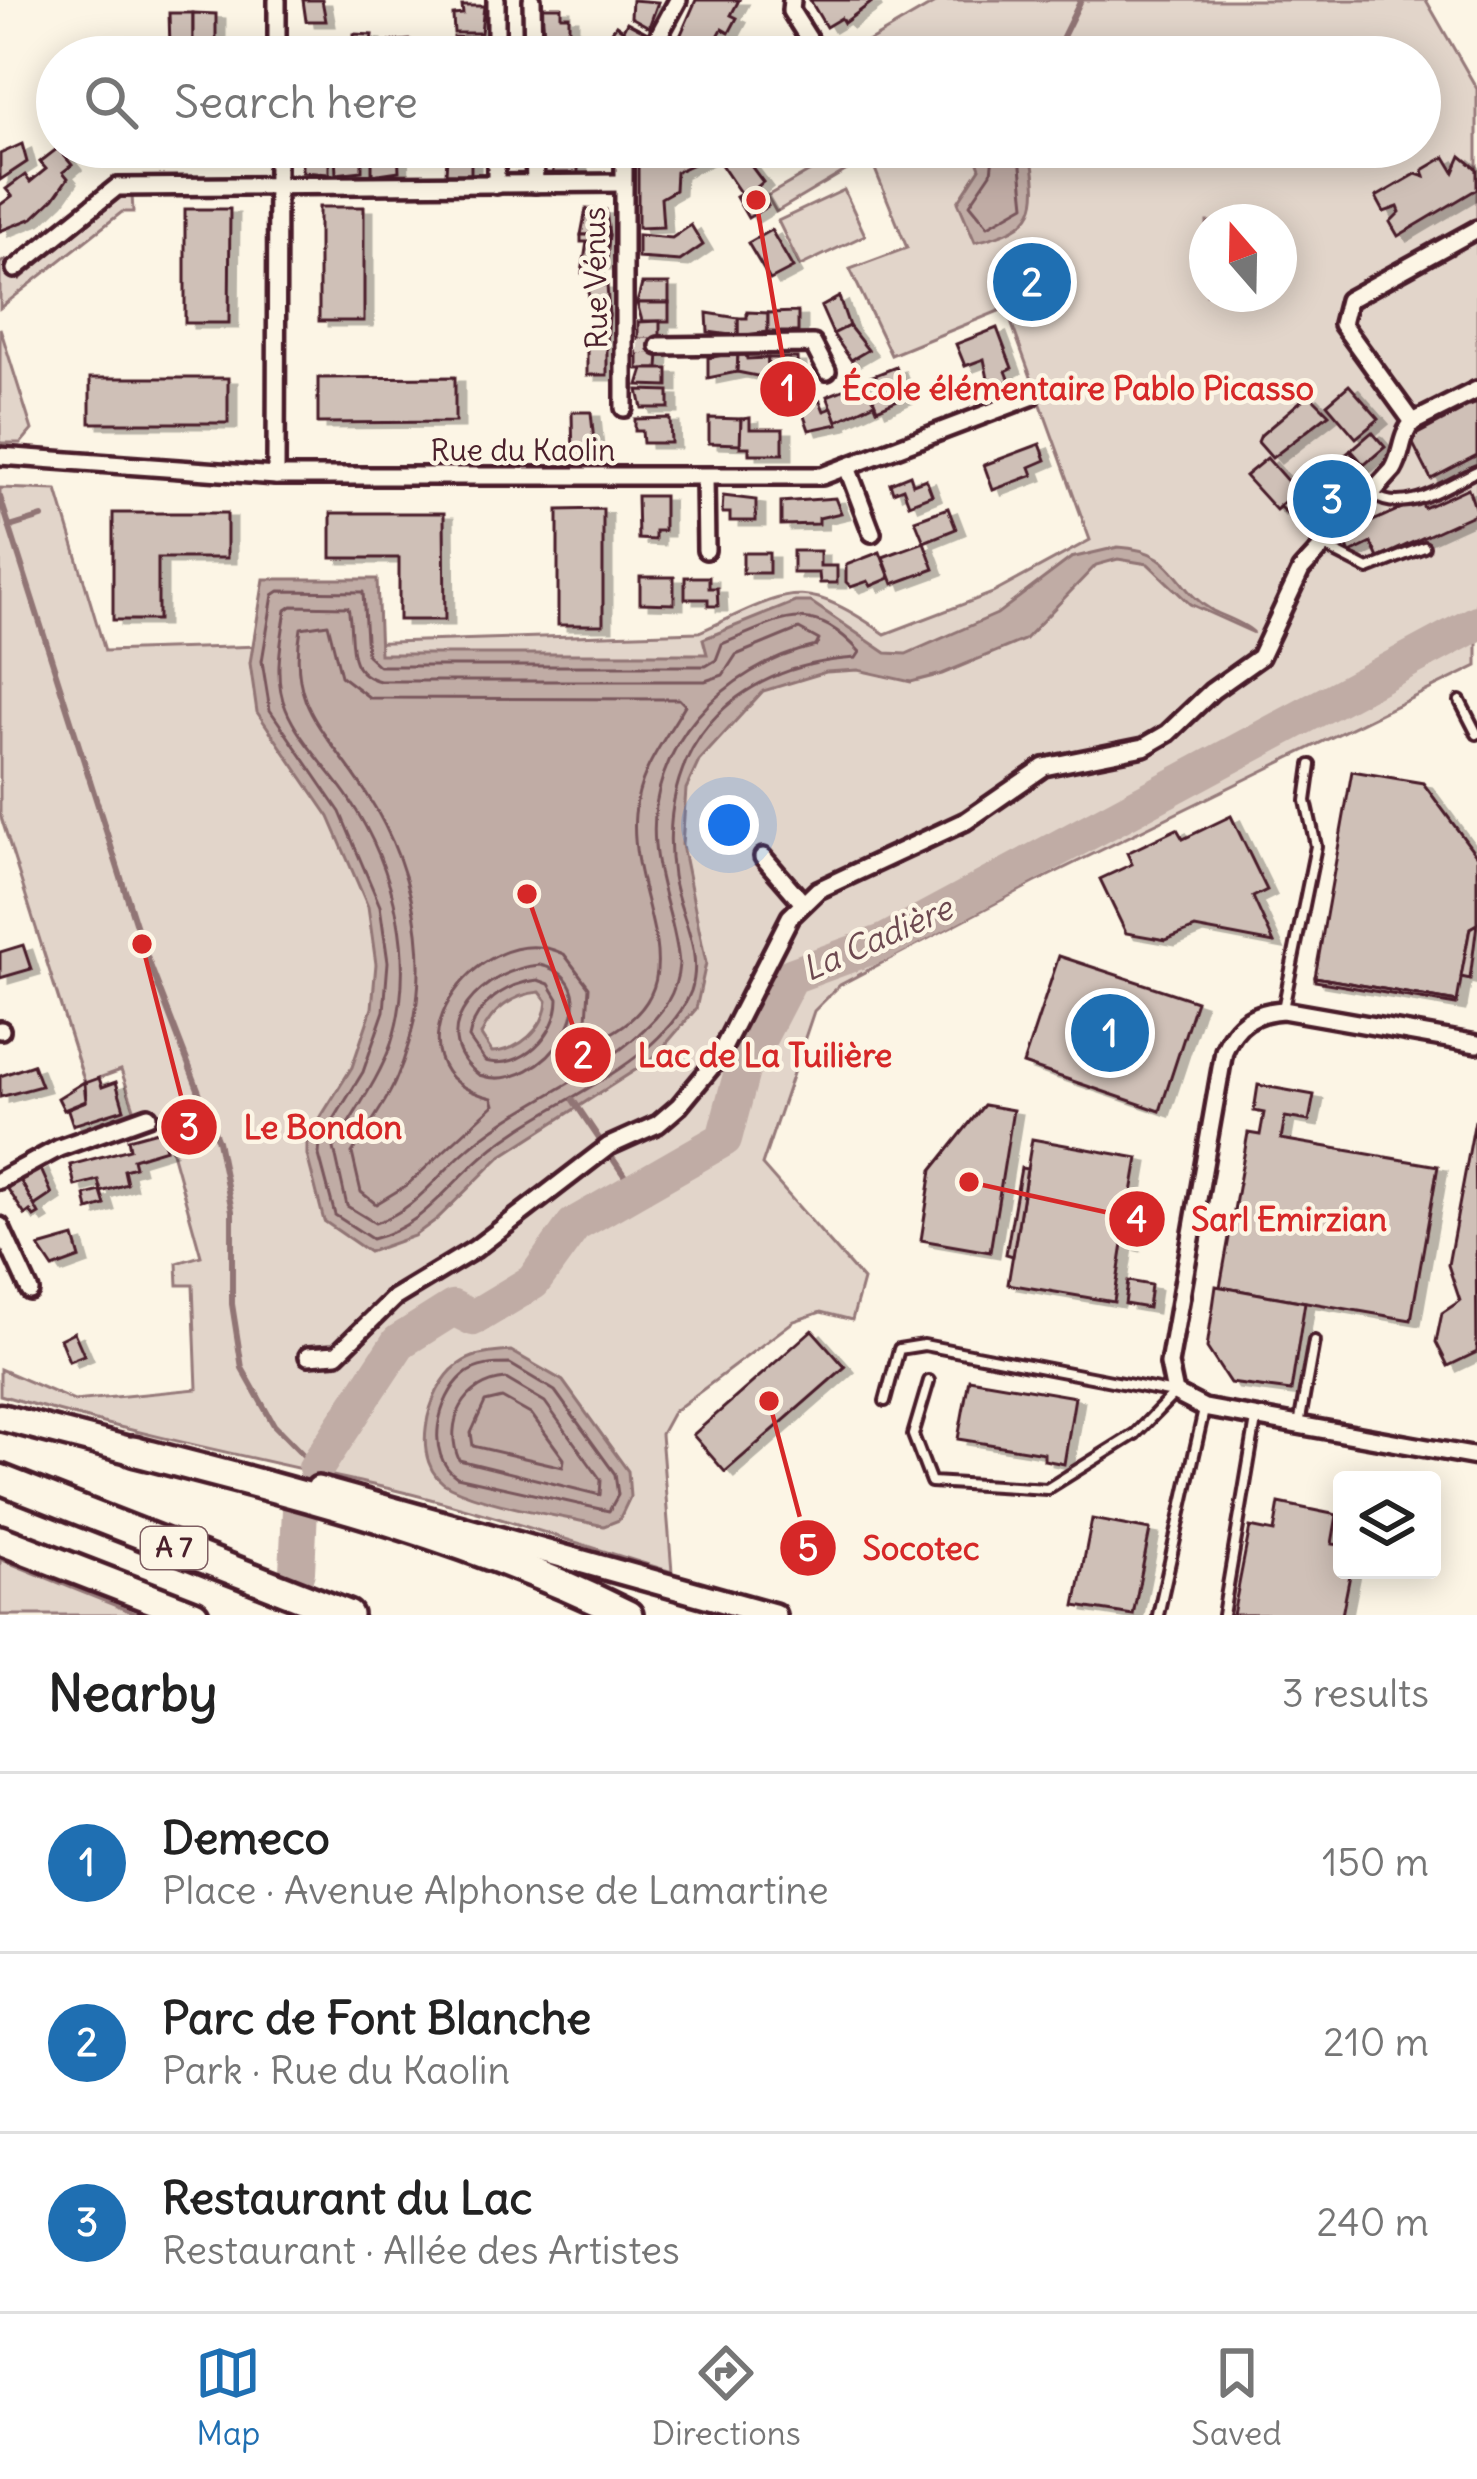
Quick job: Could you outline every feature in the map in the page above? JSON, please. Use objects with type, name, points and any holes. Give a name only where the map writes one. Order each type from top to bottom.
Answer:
[{"type":"highway","points":[[133,1451],[301,1489],[489,1551],[628,1615]]},
{"type":"highway","name":"A 7","points":[[0,1478],[348,1615]]},
{"type":"highway","name":"A 7","points":[[0,1540],[194,1615]]},
{"type":"main road","points":[[0,1417],[133,1451]]},
{"type":"main road","points":[[301,1489],[774,1615]]},
{"type":"street","points":[[277,0],[277,36]]},
{"type":"street","points":[[496,0],[496,36]]},
{"type":"street","points":[[532,0],[533,36]]},
{"type":"street","points":[[658,36],[678,0]]},
{"type":"street","points":[[792,0],[791,11],[807,36]]},
{"type":"street","points":[[276,476],[278,168]]},
{"type":"street","points":[[496,168],[496,184]]},
{"type":"street","points":[[535,168],[535,184]]},
{"type":"street","name":"Rue Vénus","points":[[622,168],[631,346],[624,408]]},
{"type":"street","points":[[15,269],[117,188],[622,183]]},
{"type":"street","points":[[1413,422],[1342,324],[1342,312],[1348,300],[1477,229]]},
{"type":"street","points":[[659,346],[813,344],[827,371]]},
{"type":"street","points":[[308,1356],[337,1354],[394,1298],[475,1249],[609,1147],[658,1124],[679,1106],[717,1060],[802,902],[966,820],[1044,767],[1144,747],[1168,733],[1212,691],[1260,657],[1301,570],[1401,458],[1404,432],[1413,422],[1477,390]]},
{"type":"street","name":"Rue du Kaolin","points":[[0,456],[276,476],[822,476],[1031,397]]},
{"type":"street","points":[[847,466],[872,533]]},
{"type":"street","points":[[705,477],[706,550]]},
{"type":"street","points":[[763,857],[802,902]]},
{"type":"street","points":[[1477,1044],[1283,1010],[1252,1016],[1230,1036],[1168,1364],[1175,1393],[1204,1408],[1477,1457]]},
{"type":"street","points":[[0,1180],[59,1148],[148,1116]]},
{"type":"street","points":[[0,1226],[30,1291]]},
{"type":"lane","points":[[1371,494],[1385,503],[1401,503],[1477,471]]},
{"type":"lane","points":[[1323,546],[1368,569],[1424,547]]},
{"type":"lane","points":[[1460,701],[1477,734]]},
{"type":"lane","points":[[1283,1010],[1316,846],[1306,801],[1311,765]]},
{"type":"lane","points":[[1299,1427],[1314,1341]]},
{"type":"lane","points":[[885,1401],[898,1349],[925,1345],[1175,1393]]},
{"type":"lane","points":[[929,1381],[914,1435],[931,1482],[1047,1489],[1136,1434],[1175,1393]]},
{"type":"lane","points":[[1157,1615],[1204,1408]]},
{"type":"lane","points":[[1223,1615],[1257,1418]]},
{"type":"shaded area","points":[[940,0],[1426,0],[1477,89],[1477,666],[1034,883],[840,985],[814,1011],[762,1165],[863,1280],[852,1320],[821,1312],[794,1321],[673,1412],[661,1434],[672,1572],[442,1502],[0,1395],[0,1369],[74,1401],[197,1389],[193,1285],[178,1285],[177,1263],[201,1256],[164,1123],[140,1126],[121,1070],[85,1083],[0,814],[0,488],[57,490],[105,651],[699,632],[793,595],[832,603],[885,634],[993,593],[1090,540],[1006,308],[891,355],[850,269],[907,248],[875,168],[1441,168],[1441,36],[878,36]]},
{"type":"shaded area","points":[[815,168],[850,168],[776,212],[767,196]]},
{"type":"shaded area","points":[[844,190],[865,235],[800,266],[778,221]]},
{"type":"shaded area","points":[[132,195],[133,212],[122,212],[0,308],[0,263],[5,260],[20,279],[120,196]]},
{"type":"shaded area","points":[[0,328],[32,430],[21,443],[0,443]]},
{"type":"shaded area","points":[[0,1559],[139,1615],[0,1615]]},
{"type":"water","points":[[980,168],[1033,168],[1035,199],[1024,221],[1013,229],[975,242],[958,202]]},
{"type":"water","points":[[1118,547],[1153,555],[1199,601],[1254,633],[1190,604],[1148,564],[1118,559],[1096,565],[1024,640],[942,674],[911,682],[858,670],[826,672],[763,691],[699,761],[686,789],[682,845],[706,963],[696,1009],[654,1058],[500,1157],[414,1236],[369,1252],[324,1221],[307,1139],[352,1067],[372,1008],[376,964],[368,907],[329,817],[257,712],[250,663],[264,579],[377,579],[380,654],[707,654],[703,639],[795,602],[811,602],[886,653],[906,654],[997,614],[1071,558]],"holes":[[[540,992],[547,1001],[529,1037],[512,1048],[492,1052],[481,1035],[497,1011],[530,993]]]},
{"type":"water","points":[[511,1351],[563,1381],[628,1471],[630,1497],[619,1520],[604,1526],[505,1505],[450,1487],[437,1477],[425,1445],[438,1390],[464,1361]]},
{"type":"building","points":[[303,0],[322,0],[326,21],[306,21]]},
{"type":"building","points":[[632,0],[658,2],[649,27],[631,17]]},
{"type":"building","points":[[696,0],[739,0],[729,33],[722,29],[718,36],[680,36]]},
{"type":"building","points":[[810,0],[872,2],[844,23],[841,18],[826,27]]},
{"type":"building","points":[[462,6],[484,6],[481,33],[454,33],[453,15],[463,14]]},
{"type":"building","points":[[541,7],[561,7],[561,16],[569,16],[569,33],[544,33]]},
{"type":"building","points":[[169,13],[193,13],[193,36],[170,36]]},
{"type":"building","points":[[193,13],[216,14],[216,36],[193,36]]},
{"type":"building","points":[[627,22],[646,32],[643,36],[609,36],[616,25],[623,30]]},
{"type":"building","points":[[22,144],[27,162],[0,180],[0,154]]},
{"type":"building","points":[[1461,156],[1477,169],[1477,189],[1398,236],[1390,222],[1400,212],[1398,207],[1384,212],[1376,197],[1416,174],[1425,177],[1426,168],[1441,168],[1445,157],[1454,172]]},
{"type":"building","points":[[68,168],[63,172],[68,178],[33,218],[0,231],[0,205],[12,196],[6,189],[25,175],[30,182],[46,169]]},
{"type":"building","points":[[302,168],[329,168],[329,174],[302,172]]},
{"type":"building","points":[[336,168],[362,168],[362,171],[336,174]]},
{"type":"building","points":[[372,168],[399,168],[399,171],[372,175]]},
{"type":"building","points":[[446,168],[471,168],[471,175],[446,174]]},
{"type":"building","points":[[553,168],[578,168],[578,175],[553,175]]},
{"type":"building","points":[[638,168],[685,168],[676,172],[675,190],[661,198],[663,227],[638,228]]},
{"type":"building","points":[[723,168],[753,168],[763,182],[757,187],[768,206],[748,218],[736,197],[741,194]]},
{"type":"building","points":[[319,207],[364,207],[364,321],[319,321]]},
{"type":"building","points":[[185,209],[230,209],[229,323],[185,323]]},
{"type":"building","points":[[586,209],[606,210],[609,235],[581,235]]},
{"type":"building","points":[[691,225],[703,245],[680,261],[638,258],[638,235],[672,238]]},
{"type":"building","points":[[771,230],[793,268],[770,280],[748,243]]},
{"type":"building","points":[[581,235],[609,235],[607,264],[595,264],[595,274],[582,273],[587,242],[581,242]]},
{"type":"building","points":[[642,284],[669,284],[669,303],[637,303]]},
{"type":"building","points":[[587,285],[607,285],[609,315],[592,315]]},
{"type":"building","points":[[839,297],[849,326],[833,334],[821,307]]},
{"type":"building","points":[[637,303],[669,303],[669,321],[642,321]]},
{"type":"building","points":[[747,312],[768,313],[768,332],[738,336],[738,318],[747,318]]},
{"type":"building","points":[[798,312],[798,332],[768,332],[768,313]]},
{"type":"building","points":[[707,313],[738,318],[738,336],[708,332]]},
{"type":"building","points":[[592,315],[609,315],[607,345],[587,345]]},
{"type":"building","points":[[660,321],[660,339],[638,339],[638,322]]},
{"type":"building","points":[[849,326],[868,350],[851,360],[833,334]]},
{"type":"building","points":[[997,328],[1012,368],[1006,371],[1010,381],[990,389],[984,359],[965,366],[956,344]]},
{"type":"building","points":[[587,345],[607,345],[607,375],[587,375]]},
{"type":"building","points":[[638,352],[659,352],[658,369],[638,369]]},
{"type":"building","points":[[746,354],[747,359],[768,358],[767,378],[737,372],[738,355]]},
{"type":"building","points":[[738,355],[737,372],[708,378],[708,358]]},
{"type":"building","points":[[768,358],[797,358],[798,377],[767,378]]},
{"type":"building","points":[[896,367],[907,396],[877,409],[865,379]]},
{"type":"building","points":[[643,369],[668,369],[668,386],[638,385]]},
{"type":"building","points":[[455,377],[455,422],[318,423],[318,378]]},
{"type":"building","points":[[90,378],[228,378],[228,423],[90,423]]},
{"type":"building","points":[[866,381],[875,403],[837,421],[827,396]]},
{"type":"building","points":[[1349,385],[1379,419],[1356,438],[1327,404]]},
{"type":"building","points":[[638,390],[669,391],[669,408],[642,408]]},
{"type":"building","points":[[1309,394],[1329,414],[1272,458],[1258,442],[1261,435]]},
{"type":"building","points":[[820,401],[824,411],[832,408],[838,424],[809,430],[801,408]]},
{"type":"building","points":[[1466,401],[1470,406],[1477,403],[1477,455],[1431,479],[1410,438],[1461,411],[1458,405]]},
{"type":"building","points":[[572,412],[591,412],[596,461],[573,461]]},
{"type":"building","points":[[670,418],[671,443],[643,443],[642,431],[635,431],[635,419]]},
{"type":"building","points":[[709,418],[741,419],[741,444],[709,443]]},
{"type":"building","points":[[750,418],[750,429],[783,429],[783,454],[749,454],[749,447],[740,447],[741,419]]},
{"type":"building","points":[[1372,432],[1385,447],[1364,465],[1351,450]]},
{"type":"building","points":[[1040,444],[1046,460],[1030,467],[1033,475],[993,490],[984,465]]},
{"type":"building","points":[[1350,451],[1362,466],[1342,483],[1329,468]]},
{"type":"building","points":[[1267,458],[1297,492],[1276,510],[1245,476]]},
{"type":"building","points":[[1329,468],[1349,498],[1329,515],[1322,507],[1306,524],[1297,515],[1292,519],[1279,506]]},
{"type":"building","points":[[910,475],[913,484],[926,479],[932,495],[909,504],[903,488],[893,492],[890,483]]},
{"type":"building","points":[[1468,488],[1477,513],[1378,558],[1371,543],[1350,553],[1342,535],[1420,500],[1424,508]]},
{"type":"building","points":[[637,496],[664,496],[664,531],[655,531],[655,540],[638,539]]},
{"type":"building","points":[[723,496],[756,500],[756,521],[730,521],[730,513],[722,513]]},
{"type":"building","points":[[835,498],[841,513],[819,518],[819,524],[781,525],[781,502]]},
{"type":"building","points":[[948,508],[956,529],[924,542],[915,520]]},
{"type":"building","points":[[603,509],[603,625],[558,625],[558,510]]},
{"type":"building","points":[[113,513],[227,513],[227,558],[158,558],[158,620],[113,620]]},
{"type":"building","points":[[331,513],[444,513],[445,620],[399,620],[399,558],[331,558]]},
{"type":"building","points":[[924,542],[934,569],[893,584],[883,557]]},
{"type":"building","points":[[793,551],[820,551],[820,566],[837,566],[837,583],[820,583],[819,573],[793,573]]},
{"type":"building","points":[[880,552],[890,578],[851,587],[846,582],[846,565]]},
{"type":"building","points":[[743,553],[769,553],[769,573],[743,573]]},
{"type":"building","points":[[640,577],[674,577],[674,604],[640,603]]},
{"type":"building","points":[[685,577],[709,577],[709,588],[717,588],[718,606],[708,606],[708,599],[685,599]]},
{"type":"building","points":[[1352,771],[1423,783],[1477,856],[1477,924],[1470,928],[1457,1002],[1315,977]]},
{"type":"building","points":[[1231,816],[1267,890],[1253,897],[1274,943],[1195,928],[1166,940],[1126,933],[1100,879],[1132,864],[1127,853],[1177,829],[1183,839]]},
{"type":"building","points":[[1477,924],[1470,979],[1461,977],[1470,928]]},
{"type":"building","points":[[23,945],[31,969],[0,978],[0,952]]},
{"type":"building","points":[[1059,956],[1196,1001],[1160,1111],[1023,1064]]},
{"type":"building","points":[[1315,977],[1457,1002],[1315,981]]},
{"type":"building","points":[[33,1065],[41,1086],[0,1097],[0,1076]]},
{"type":"building","points":[[99,1078],[102,1087],[116,1082],[124,1109],[73,1125],[67,1107],[86,1101],[85,1083]]},
{"type":"building","points":[[84,1082],[86,1101],[64,1110],[58,1098]]},
{"type":"building","points":[[1258,1085],[1314,1095],[1309,1121],[1285,1117],[1281,1139],[1438,1166],[1411,1320],[1220,1287],[1248,1133],[1260,1135],[1264,1113],[1254,1111]]},
{"type":"building","points":[[984,1105],[1013,1110],[990,1252],[921,1240],[932,1170]]},
{"type":"building","points":[[1475,1120],[1477,1352],[1448,1366],[1436,1342],[1442,1313],[1460,1301],[1448,1265]]},
{"type":"building","points":[[161,1130],[166,1149],[133,1159],[135,1167],[124,1170],[127,1184],[101,1192],[105,1205],[88,1210],[85,1195],[101,1191],[98,1180],[75,1186],[70,1165],[130,1149],[128,1139]]},
{"type":"building","points":[[1032,1139],[1138,1158],[1128,1216],[1135,1217],[1131,1246],[1123,1244],[1114,1302],[1008,1284]]},
{"type":"building","points":[[39,1165],[52,1194],[34,1206],[19,1178]]},
{"type":"building","points":[[1021,1168],[1027,1169],[1013,1256],[1006,1254]]},
{"type":"building","points":[[19,1178],[39,1214],[34,1217],[30,1211],[25,1215],[6,1186]]},
{"type":"building","points":[[74,1237],[80,1258],[53,1268],[39,1247]]},
{"type":"building","points":[[1128,1281],[1151,1285],[1148,1308],[1125,1304]]},
{"type":"building","points":[[1216,1286],[1305,1302],[1291,1391],[1230,1383],[1207,1348]]},
{"type":"building","points":[[812,1330],[845,1367],[725,1472],[693,1435]]},
{"type":"building","points":[[74,1332],[84,1355],[69,1361],[60,1339]]},
{"type":"building","points":[[969,1379],[1075,1397],[1064,1464],[1044,1460],[1044,1453],[958,1439]]},
{"type":"building","points":[[1279,1503],[1333,1514],[1333,1579],[1349,1579],[1342,1615],[1233,1615],[1250,1527],[1274,1532]]},
{"type":"building","points":[[1092,1519],[1150,1530],[1133,1615],[1075,1606]]},
{"type":"waterway","points":[[1063,36],[1081,0]]},
{"type":"waterway","points":[[0,497],[142,944],[218,1141],[232,1211],[232,1304],[242,1368],[274,1425],[316,1468]]},
{"type":"waterway","points":[[13,526],[42,517]]},
{"type":"waterway","name":"La Cadière","points":[[316,1468],[399,1342],[453,1308],[473,1318],[533,1282],[574,1225],[724,1139],[742,1071],[791,976],[884,942],[1477,623]]},
{"type":"waterway","points":[[573,1100],[602,1143]]},
{"type":"waterway","points":[[613,1159],[634,1190]]},
{"type":"waterway","name":"La Cadière","points":[[297,1572],[300,1509]]},
{"type":"tunnel","points":[[638,346],[659,346]]},
{"type":"place","name":"École élémentaire Pablo Picasso","points":[[756,200]]},
{"type":"place","name":"Parc de Font Blanche","points":[[1032,282]]},
{"type":"place","name":"Restaurant du Lac","points":[[1332,499]]},
{"type":"place","name":"Lac de La Tuilière","points":[[527,894]]},
{"type":"place","name":"Le Bondon","points":[[142,944]]},
{"type":"place","name":"Demeco","points":[[1110,1033]]},
{"type":"place","name":"Sarl Emirzian","points":[[969,1182]]},
{"type":"place","name":"Socotec","points":[[769,1401]]}]
